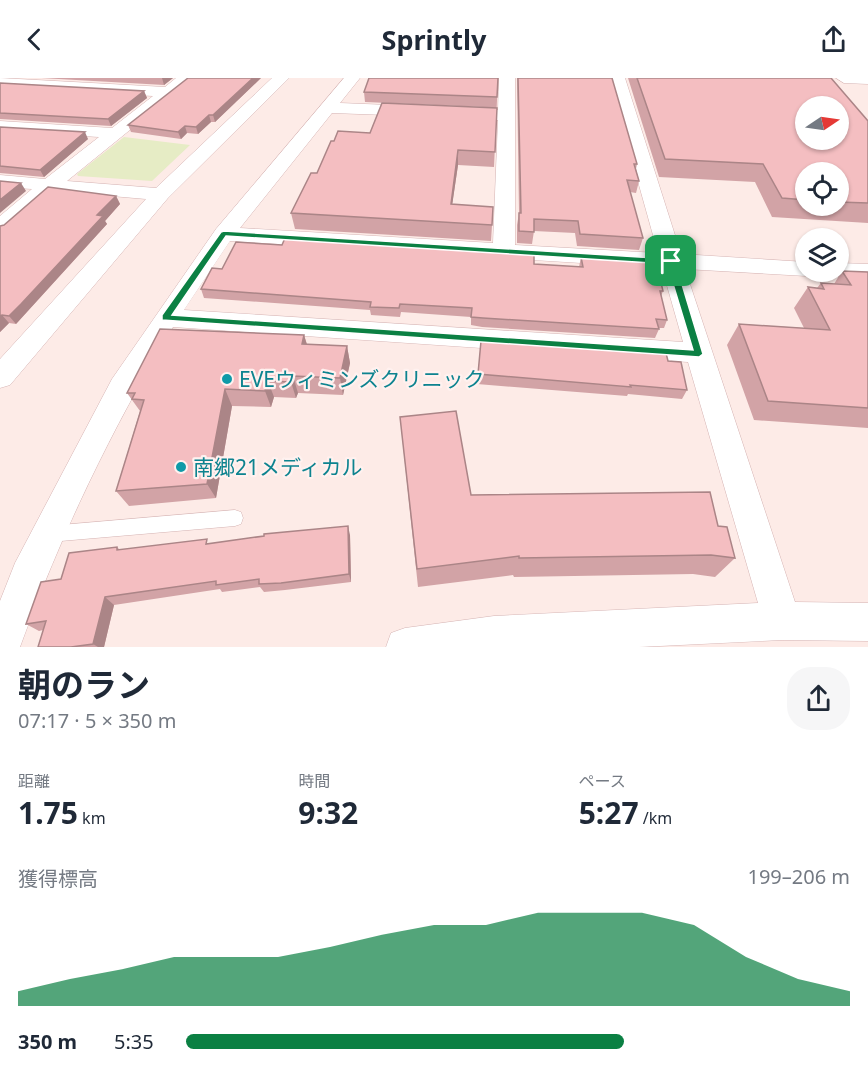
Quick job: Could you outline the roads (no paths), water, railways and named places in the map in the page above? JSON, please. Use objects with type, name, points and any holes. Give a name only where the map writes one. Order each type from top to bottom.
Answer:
[{"type":"street","points":[[0,227],[49,185],[186,78]]},
{"type":"street","points":[[0,377],[161,194],[281,78]]},
{"type":"street","points":[[1,647],[28,576],[122,387],[224,234],[352,78]]},
{"type":"street","points":[[504,250],[507,78]]},
{"type":"street","points":[[617,78],[782,621]]},
{"type":"street","points":[[844,78],[868,79]]},
{"type":"street","points":[[0,82],[168,92]]},
{"type":"street","points":[[328,108],[505,115]]},
{"type":"street","points":[[0,126],[115,133]]},
{"type":"street","points":[[0,181],[161,194]]},
{"type":"street","points":[[224,234],[795,268]]},
{"type":"street","points":[[849,271],[868,272]]},
{"type":"street","points":[[166,318],[699,354]]},
{"type":"street","points":[[405,647],[494,635],[782,621],[868,622]]},
{"type":"lane","points":[[49,534],[235,518]]},
{"type":"place","name":"EVEウィミンズクリニック","points":[[227,379]]},
{"type":"place","name":"南郷21メディカル","points":[[181,467]]}]
